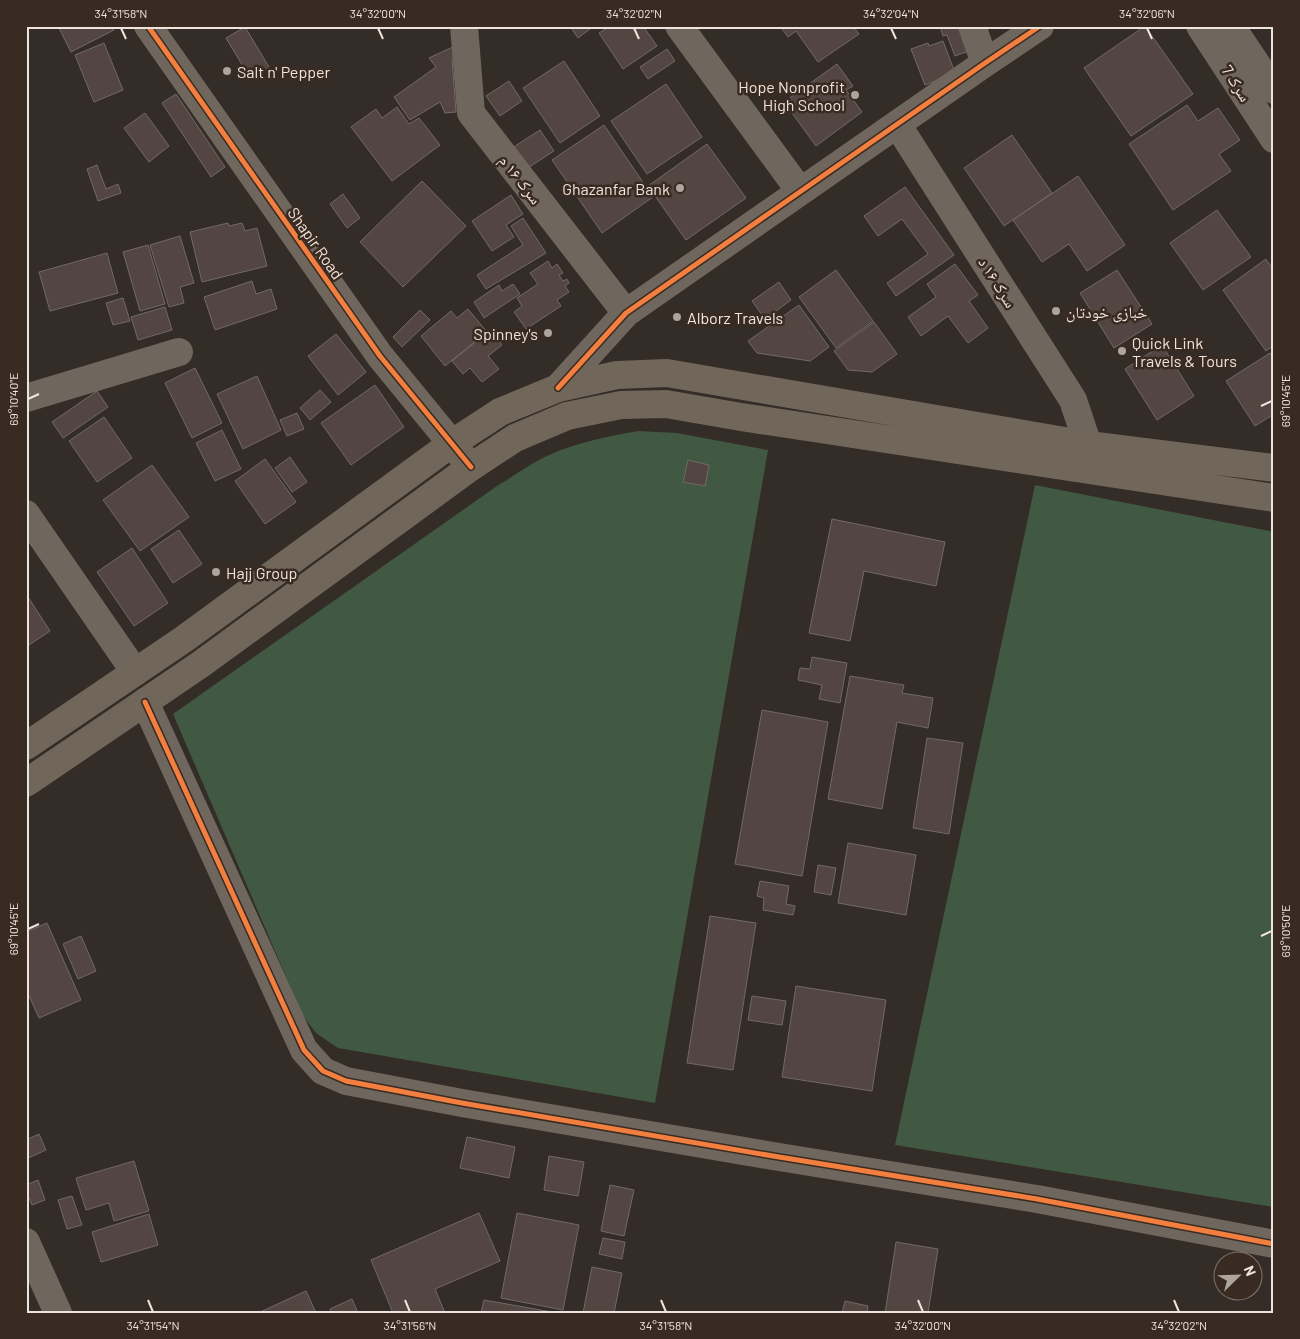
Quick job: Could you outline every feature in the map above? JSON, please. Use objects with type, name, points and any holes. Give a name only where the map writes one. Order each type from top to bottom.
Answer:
[{"type":"main road","points":[[26,746],[184,640],[451,444],[500,412],[558,388],[617,375],[668,374],[1087,457],[1274,498]]},
{"type":"main road","points":[[26,783],[209,658],[471,467],[515,438],[567,416],[621,405],[666,404],[741,417],[1087,457],[1274,468]]},
{"type":"street","name":"Shapir Road","points":[[148,26],[380,356],[471,467]]},
{"type":"street","name":"سرک ۱۶ م","points":[[464,26],[471,113],[626,313]]},
{"type":"street","points":[[679,26],[800,191]]},
{"type":"street","points":[[972,26],[985,63]]},
{"type":"street","points":[[558,388],[626,313],[1040,26]]},
{"type":"street","name":"سرک 7","points":[[1200,26],[1274,139]]},
{"type":"street","name":"سرک 7","points":[[1231,26],[1274,90]]},
{"type":"street","name":"سرک ۱۶ د","points":[[897,124],[1073,400],[1087,457]]},
{"type":"street","points":[[26,398],[178,352]]},
{"type":"street","points":[[26,514],[135,672]]},
{"type":"street","points":[[145,702],[304,1050],[323,1071],[346,1081],[452,1101],[1036,1200],[1274,1244]]},
{"type":"street","points":[[26,1242],[58,1313]]},
{"type":"green space","points":[[638,431],[677,433],[768,450],[655,1103],[338,1048],[316,1033],[303,1016],[173,714],[528,466],[574,446],[601,438]]},
{"type":"green space","points":[[1035,485],[1274,532],[1274,1207],[895,1145]]},
{"type":"building","points":[[58,26],[112,26],[114,30],[71,52]]},
{"type":"building","points":[[570,26],[594,26],[578,38]]},
{"type":"building","points":[[610,26],[643,26],[657,46],[623,69],[599,33]]},
{"type":"building","points":[[780,26],[853,26],[859,34],[818,62],[796,31],[788,37]]},
{"type":"building","points":[[940,26],[959,26],[969,51],[955,56],[947,35],[943,36]]},
{"type":"building","points":[[1145,26],[1193,94],[1131,136],[1084,68]]},
{"type":"building","points":[[245,27],[269,67],[250,78],[226,38]]},
{"type":"building","points":[[943,41],[955,73],[925,85],[911,49],[928,43],[929,46]]},
{"type":"building","points":[[104,43],[123,90],[94,102],[75,55]]},
{"type":"building","points":[[457,45],[459,56],[452,59],[456,112],[445,113],[440,102],[410,120],[394,97],[436,67],[429,58]]},
{"type":"building","points":[[667,49],[675,61],[648,79],[640,67]]},
{"type":"building","points":[[564,61],[600,116],[560,143],[523,88]]},
{"type":"building","points":[[837,64],[853,86],[846,90],[862,112],[816,146],[784,102]]},
{"type":"building","points":[[509,81],[522,101],[500,116],[486,96]]},
{"type":"building","points":[[666,84],[702,137],[647,174],[611,121]]},
{"type":"building","points":[[176,94],[225,167],[211,177],[162,103]]},
{"type":"building","points":[[1187,105],[1198,121],[1218,108],[1240,140],[1219,154],[1231,171],[1173,210],[1129,144]]},
{"type":"building","points":[[397,107],[409,124],[419,118],[440,145],[392,181],[351,127],[376,109],[382,118]]},
{"type":"building","points":[[145,113],[169,146],[149,162],[124,128]]},
{"type":"building","points":[[604,125],[653,197],[602,233],[552,160]]},
{"type":"building","points":[[540,130],[554,151],[526,169],[512,148]]},
{"type":"building","points":[[1012,135],[1052,193],[1004,226],[964,168]]},
{"type":"building","points":[[707,144],[746,198],[686,240],[648,186]]},
{"type":"building","points":[[97,165],[106,189],[118,184],[121,193],[98,201],[87,169]]},
{"type":"building","points":[[1078,176],[1125,245],[1087,271],[1069,244],[1042,262],[1013,220]]},
{"type":"building","points":[[422,181],[466,226],[403,287],[360,242]]},
{"type":"building","points":[[905,187],[954,255],[896,296],[887,283],[928,254],[902,219],[878,236],[864,216]]},
{"type":"building","points":[[343,194],[360,218],[347,228],[330,204]]},
{"type":"building","points":[[511,195],[523,214],[506,225],[514,237],[492,251],[472,221]]},
{"type":"building","points":[[1217,210],[1251,257],[1203,290],[1170,243]]},
{"type":"building","points":[[523,218],[546,253],[486,289],[477,275],[523,245],[511,226]]},
{"type":"building","points":[[228,223],[229,226],[242,223],[245,231],[257,228],[267,266],[202,282],[190,232]]},
{"type":"building","points":[[180,236],[194,283],[180,287],[184,303],[169,307],[150,245]]},
{"type":"building","points":[[148,245],[165,304],[140,311],[123,252]]},
{"type":"building","points":[[107,253],[118,293],[50,311],[39,272]]},
{"type":"building","points":[[1266,259],[1274,271],[1274,345],[1266,351],[1223,290]]},
{"type":"building","points":[[548,261],[552,268],[557,264],[563,273],[559,275],[563,281],[567,279],[569,283],[565,286],[569,292],[557,300],[561,306],[526,329],[514,312],[522,306],[517,298],[538,284],[530,273]]},
{"type":"building","points":[[955,264],[978,295],[969,301],[988,328],[968,343],[948,316],[921,336],[908,317],[936,297],[927,284]]},
{"type":"building","points":[[836,270],[873,321],[836,348],[799,297]]},
{"type":"building","points":[[1117,270],[1152,324],[1114,348],[1080,293]]},
{"type":"building","points":[[252,281],[256,294],[271,289],[277,309],[215,330],[204,297]]},
{"type":"building","points":[[779,282],[791,300],[765,319],[752,301]]},
{"type":"building","points":[[513,284],[520,294],[484,318],[474,302],[499,285],[502,291]]},
{"type":"building","points":[[123,298],[130,321],[113,325],[106,303]]},
{"type":"building","points":[[799,305],[829,347],[810,361],[757,353],[748,341]]},
{"type":"building","points":[[165,307],[172,330],[138,340],[131,317]]},
{"type":"building","points":[[468,309],[487,332],[445,366],[421,336],[451,311],[457,318]]},
{"type":"building","points":[[420,310],[430,320],[402,347],[393,337]]},
{"type":"building","points":[[874,322],[897,354],[872,372],[848,370],[834,351]]},
{"type":"building","points":[[490,330],[502,345],[488,356],[499,369],[482,382],[470,368],[463,374],[452,361]]},
{"type":"building","points":[[336,334],[366,372],[338,395],[308,356]]},
{"type":"building","points":[[1162,345],[1194,396],[1157,420],[1125,369]]},
{"type":"building","points":[[1270,353],[1274,360],[1274,414],[1255,426],[1226,381]]},
{"type":"building","points":[[195,368],[222,423],[192,438],[165,383]]},
{"type":"building","points":[[257,376],[281,430],[243,449],[217,394]]},
{"type":"building","points":[[375,385],[404,427],[351,465],[321,423]]},
{"type":"building","points":[[320,390],[331,402],[310,420],[300,408]]},
{"type":"building","points":[[97,391],[108,407],[63,438],[52,422]]},
{"type":"building","points":[[297,413],[304,429],[287,436],[280,420]]},
{"type":"building","points":[[104,417],[132,458],[97,482],[69,441]]},
{"type":"building","points":[[222,430],[241,469],[215,481],[196,443]]},
{"type":"building","points":[[290,457],[307,482],[292,492],[275,468]]},
{"type":"building","points":[[265,459],[296,502],[265,524],[235,481]]},
{"type":"building","points":[[688,460],[709,465],[705,486],[683,482]]},
{"type":"building","points":[[152,465],[189,517],[140,551],[103,500]]},
{"type":"building","points":[[832,519],[945,542],[936,586],[864,571],[850,641],[809,633]]},
{"type":"building","points":[[179,530],[202,564],[173,583],[151,549]]},
{"type":"building","points":[[132,548],[168,603],[134,626],[97,572]]},
{"type":"building","points":[[26,594],[50,631],[26,647]]},
{"type":"building","points":[[812,657],[847,663],[840,703],[819,699],[822,685],[798,680],[800,668],[810,669]]},
{"type":"building","points":[[850,676],[904,685],[902,693],[933,698],[928,728],[897,722],[882,809],[828,799]]},
{"type":"building","points":[[762,710],[828,722],[802,876],[735,864]]},
{"type":"building","points":[[927,738],[963,743],[949,834],[913,828]]},
{"type":"building","points":[[848,843],[916,855],[906,915],[838,903]]},
{"type":"building","points":[[818,865],[836,868],[831,895],[814,892]]},
{"type":"building","points":[[760,881],[789,886],[786,904],[795,906],[793,915],[763,910],[764,898],[757,896]]},
{"type":"building","points":[[710,916],[756,923],[733,1070],[687,1063]]},
{"type":"building","points":[[47,923],[81,1000],[39,1018],[26,989],[26,932]]},
{"type":"building","points":[[81,936],[96,971],[78,979],[63,944]]},
{"type":"building","points":[[796,986],[886,1000],[872,1091],[782,1077]]},
{"type":"building","points":[[752,996],[786,1001],[782,1025],[748,1020]]},
{"type":"building","points":[[39,1134],[46,1150],[26,1159],[26,1140]]},
{"type":"building","points":[[467,1137],[515,1147],[509,1178],[460,1168]]},
{"type":"building","points":[[549,1156],[584,1162],[578,1196],[544,1190]]},
{"type":"building","points":[[134,1161],[149,1211],[114,1221],[109,1203],[86,1210],[76,1178]]},
{"type":"building","points":[[38,1180],[45,1200],[32,1205],[26,1191],[26,1185]]},
{"type":"building","points":[[610,1185],[634,1190],[624,1236],[601,1231]]},
{"type":"building","points":[[72,1196],[82,1225],[67,1229],[58,1200]]},
{"type":"building","points":[[479,1213],[500,1261],[435,1289],[445,1313],[393,1313],[371,1260]]},
{"type":"building","points":[[517,1213],[579,1225],[563,1310],[501,1298]]},
{"type":"building","points":[[149,1214],[158,1245],[101,1262],[92,1232]]},
{"type":"building","points":[[603,1238],[625,1242],[622,1259],[599,1254]]},
{"type":"building","points":[[896,1242],[938,1249],[928,1313],[885,1313]]},
{"type":"building","points":[[592,1267],[622,1273],[614,1313],[583,1313]]},
{"type":"building","points":[[306,1291],[316,1313],[258,1313]]},
{"type":"building","points":[[352,1299],[358,1313],[331,1313],[330,1309]]},
{"type":"building","points":[[484,1300],[558,1313],[481,1313]]},
{"type":"building","points":[[845,1301],[868,1306],[867,1313],[842,1313]]},
{"type":"cycle path","points":[[148,26],[380,356],[471,467]]},
{"type":"cycle path","points":[[558,388],[626,313],[1040,26]]},
{"type":"cycle path","points":[[145,702],[304,1050],[323,1071],[346,1081],[462,1103],[1037,1199],[1274,1244]]},
{"type":"place","name":"Salt n' Pepper","points":[[227,71]]},
{"type":"place","name":"Hope Nonprofit High School","points":[[855,95]]},
{"type":"place","name":"Ghazanfar Bank","points":[[680,188]]},
{"type":"place","name":"خبازی خودتان","points":[[1056,311]]},
{"type":"place","name":"Alborz Travels","points":[[677,317]]},
{"type":"place","name":"Spinney's","points":[[548,333]]},
{"type":"place","name":"Quick Link Travels & Tours","points":[[1122,351]]},
{"type":"place","name":"Hajj Group","points":[[216,572]]}]
